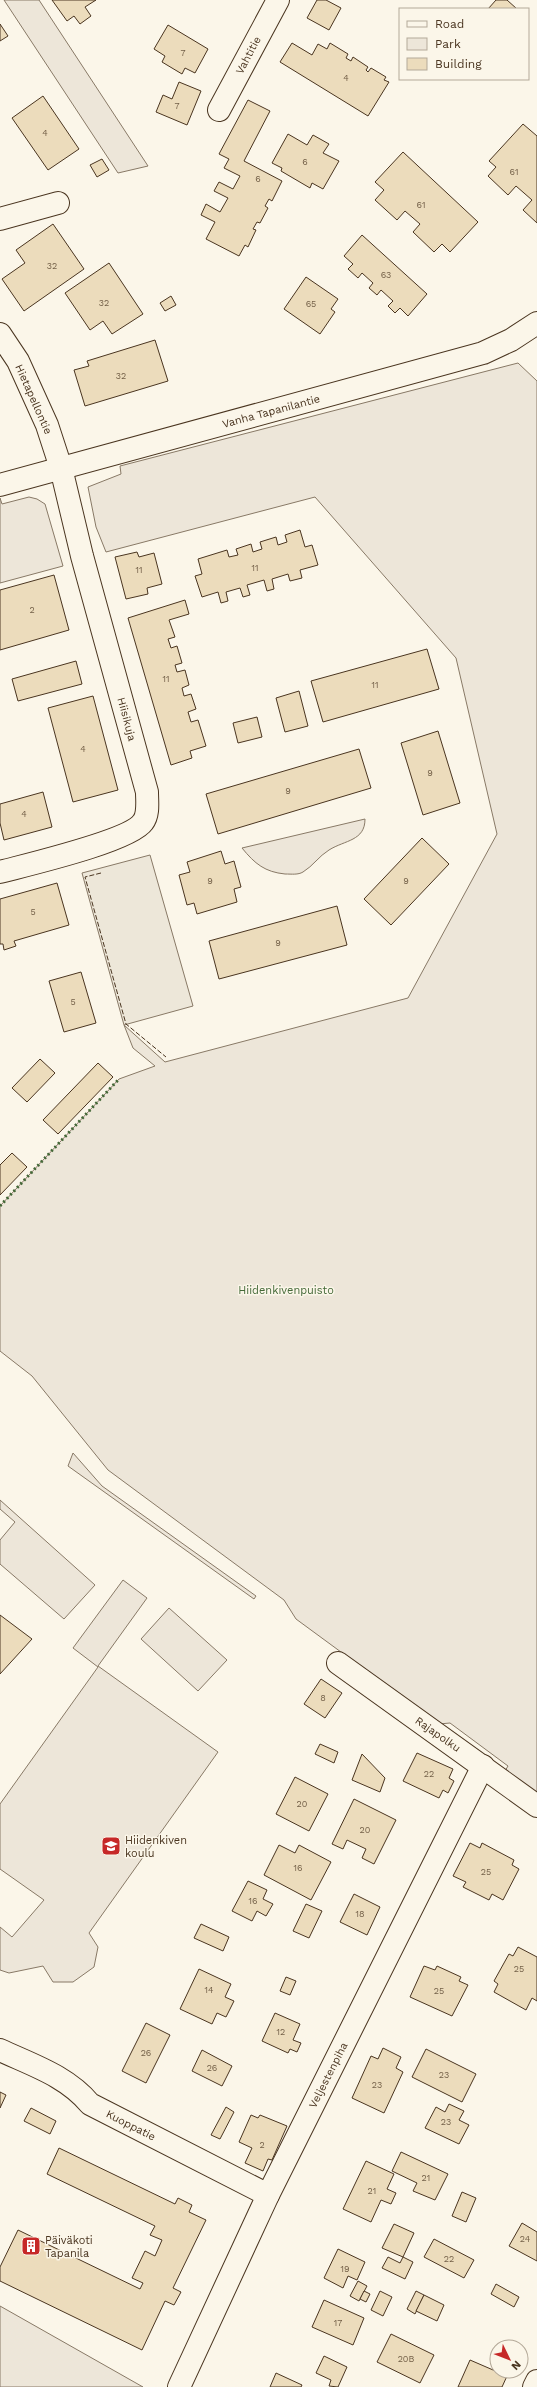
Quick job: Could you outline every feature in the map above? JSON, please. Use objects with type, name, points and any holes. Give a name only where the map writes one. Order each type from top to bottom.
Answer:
[{"type":"street","name":"Vahtitie","points":[[219,110],[278,0]]},
{"type":"street","points":[[0,219],[58,203]]},
{"type":"street","name":"Vanha Tapanilantie","points":[[0,485],[483,354],[511,340],[537,323]]},
{"type":"street","name":"Hietapellontie","points":[[0,334],[18,361],[47,425],[61,468]]},
{"type":"street","name":"Hiisikuja","points":[[0,872],[68,854],[130,833],[143,822],[148,807],[147,792],[82,556],[61,468]]},
{"type":"street","name":"Rajapolku","points":[[338,1663],[537,1806]]},
{"type":"street","name":"Veljestenpiha","points":[[179,2387],[268,2195],[483,1766]]},
{"type":"street","name":"Kuoppatie","points":[[0,2050],[76,2087],[90,2104],[268,2195]]},
{"type":"street","points":[[534,2387],[537,2381]]},
{"type":"green space","points":[[4,0],[39,0],[148,166],[118,173]]},
{"type":"green space","name":"Hiidenkivenpuisto","points":[[518,363],[537,381],[537,1793],[505,1771],[508,1766],[450,1723],[439,1724],[296,1619],[284,1600],[108,1470],[32,1376],[0,1351],[0,1206],[119,1079],[155,1066],[133,1048],[124,1025],[165,1062],[408,998],[497,834],[456,658],[315,497],[106,552],[96,527],[88,487],[121,474],[120,466]]},
{"type":"green space","points":[[29,497],[37,499],[45,504],[63,566],[0,583],[0,498],[2,504]]},
{"type":"green space","points":[[365,819],[362,832],[358,836],[329,850],[307,870],[299,874],[278,873],[266,869],[251,859],[242,848]]},
{"type":"green space","points":[[73,1453],[102,1486],[256,1596],[254,1599],[68,1466]]},
{"type":"green space","points":[[0,1500],[95,1585],[64,1619],[0,1564],[0,1540],[15,1522],[0,1509]]},
{"type":"green space","points":[[123,1580],[147,1598],[98,1666],[218,1752],[89,1933],[98,1947],[94,1967],[73,1982],[53,1982],[43,1966],[9,1973],[0,1970],[0,1927],[12,1937],[44,1900],[0,1869],[0,1804],[98,1667],[73,1648]]},
{"type":"green space","points":[[169,1608],[227,1660],[198,1691],[141,1639]]},
{"type":"green space","points":[[0,2306],[143,2387],[0,2387]]},
{"type":"shaded area","points":[[150,855],[193,1006],[124,1025],[82,873]]},
{"type":"building","points":[[52,0],[96,0],[85,7],[91,16],[80,24],[74,16],[67,21]]},
{"type":"building","points":[[317,0],[326,0],[341,8],[329,30],[307,18]]},
{"type":"building","points":[[496,0],[507,0],[516,8],[489,8]]},
{"type":"building","points":[[0,24],[8,36],[0,41]]},
{"type":"building","points":[[168,25],[208,49],[195,73],[185,68],[182,74],[162,62],[165,56],[154,49]]},
{"type":"building","points":[[292,43],[312,55],[318,44],[327,49],[330,43],[348,54],[346,58],[351,61],[353,57],[368,67],[366,70],[368,72],[371,68],[386,77],[384,80],[389,82],[368,116],[280,62]]},
{"type":"building","points":[[179,82],[201,91],[187,125],[156,112],[163,95],[172,99]]},
{"type":"building","points":[[43,96],[79,149],[48,170],[12,118]]},
{"type":"building","points":[[248,100],[270,111],[244,161],[282,181],[272,201],[269,199],[265,206],[268,208],[260,223],[257,222],[253,229],[256,230],[248,247],[245,245],[239,256],[206,239],[215,222],[201,215],[206,204],[220,212],[228,198],[214,191],[219,182],[233,189],[240,176],[224,168],[229,159],[219,154]]},
{"type":"building","points":[[523,124],[537,136],[537,223],[523,210],[532,200],[516,186],[508,195],[488,176],[496,167],[489,161]]},
{"type":"building","points":[[288,134],[307,145],[313,135],[329,144],[323,153],[339,161],[323,189],[312,183],[310,188],[281,171],[282,168],[272,163]]},
{"type":"building","points":[[403,152],[478,222],[450,252],[442,244],[434,252],[413,232],[420,224],[405,211],[397,220],[375,200],[384,190],[375,182]]},
{"type":"building","points":[[102,159],[109,170],[97,177],[90,165]]},
{"type":"building","points":[[53,224],[84,269],[24,311],[2,279],[25,263],[16,250]]},
{"type":"building","points":[[362,235],[427,294],[408,316],[400,308],[395,313],[388,306],[393,301],[381,290],[377,295],[369,288],[373,283],[362,273],[358,278],[348,269],[353,264],[344,256]]},
{"type":"building","points":[[109,263],[143,314],[112,334],[103,321],[90,330],[65,293]]},
{"type":"building","points":[[306,277],[338,299],[331,309],[335,312],[320,334],[284,309]]},
{"type":"building","points":[[171,296],[176,305],[165,311],[160,303]]},
{"type":"building","points":[[155,340],[168,381],[85,406],[74,370],[89,366],[87,361]]},
{"type":"building","points":[[300,530],[305,547],[312,545],[318,565],[300,570],[302,578],[290,581],[288,574],[272,579],[274,589],[267,591],[264,580],[247,585],[250,595],[243,597],[240,588],[226,592],[228,601],[221,603],[218,592],[202,597],[195,576],[202,574],[198,559],[227,550],[229,557],[238,555],[236,549],[251,544],[253,552],[262,549],[260,542],[276,537],[278,545],[287,542],[285,535]]},
{"type":"building","points":[[137,552],[139,557],[154,553],[162,584],[147,588],[148,594],[126,599],[115,557]]},
{"type":"building","points":[[54,575],[69,630],[0,650],[0,590]]},
{"type":"building","points":[[185,600],[189,614],[169,620],[175,637],[168,639],[171,648],[177,646],[182,663],[175,665],[177,672],[185,670],[189,685],[182,688],[184,696],[191,694],[196,709],[188,712],[191,722],[198,720],[206,746],[190,751],[192,758],[171,765],[128,618]]},
{"type":"building","points":[[427,649],[439,689],[323,722],[311,681]]},
{"type":"building","points":[[76,661],[82,684],[18,701],[12,679]]},
{"type":"building","points":[[299,691],[308,726],[285,732],[276,698]]},
{"type":"building","points":[[93,696],[118,790],[73,802],[48,708]]},
{"type":"building","points":[[257,717],[262,737],[238,743],[233,723]]},
{"type":"building","points":[[438,731],[460,803],[423,815],[401,743]]},
{"type":"building","points":[[359,749],[371,788],[218,834],[206,794]]},
{"type":"building","points":[[43,792],[52,827],[4,840],[0,823],[0,804]]},
{"type":"building","points":[[422,838],[449,864],[391,925],[364,899]]},
{"type":"building","points":[[221,851],[225,864],[234,861],[241,887],[234,889],[237,902],[197,914],[194,903],[187,905],[179,875],[190,872],[187,862]]},
{"type":"building","points":[[57,883],[69,925],[14,941],[16,946],[4,950],[3,944],[0,944],[0,899]]},
{"type":"building","points":[[337,906],[347,945],[219,979],[209,941]]},
{"type":"building","points":[[81,972],[96,1023],[64,1032],[49,981]]},
{"type":"building","points":[[40,1059],[55,1073],[27,1102],[12,1088]]},
{"type":"building","points":[[98,1063],[113,1077],[58,1134],[43,1120]]},
{"type":"building","points":[[12,1153],[27,1167],[0,1195],[0,1165]]},
{"type":"building","points":[[0,1615],[32,1639],[0,1674]]},
{"type":"building","points":[[321,1679],[342,1693],[325,1718],[304,1704]]},
{"type":"building","points":[[320,1744],[338,1752],[334,1763],[315,1754]]},
{"type":"building","points":[[417,1753],[453,1769],[449,1778],[454,1781],[448,1793],[443,1790],[439,1798],[403,1781]]},
{"type":"building","points":[[362,1754],[385,1778],[380,1792],[352,1780]]},
{"type":"building","points":[[295,1777],[328,1794],[309,1831],[276,1814]]},
{"type":"building","points":[[354,1799],[396,1820],[374,1864],[362,1858],[366,1849],[347,1840],[343,1849],[332,1844]]},
{"type":"building","points":[[470,1843],[480,1848],[482,1843],[514,1860],[512,1865],[519,1869],[503,1900],[492,1894],[489,1900],[463,1887],[466,1882],[453,1876]]},
{"type":"building","points":[[279,1845],[295,1853],[299,1845],[331,1862],[311,1900],[264,1875]]},
{"type":"building","points":[[248,1881],[267,1890],[263,1899],[273,1904],[266,1916],[257,1911],[252,1921],[232,1911]]},
{"type":"building","points":[[354,1894],[380,1907],[367,1935],[340,1922]]},
{"type":"building","points":[[306,1904],[322,1911],[309,1938],[293,1931]]},
{"type":"building","points":[[201,1924],[229,1937],[223,1951],[194,1938]]},
{"type":"building","points":[[518,1947],[537,1957],[537,2001],[532,1998],[526,2010],[494,1992],[498,1984],[494,1981],[509,1954],[513,1956]]},
{"type":"building","points":[[424,1966],[435,1970],[437,1966],[461,1977],[459,1981],[468,1985],[452,2016],[410,1997]]},
{"type":"building","points":[[199,1969],[231,1984],[225,1997],[234,2001],[226,2017],[217,2013],[212,2024],[180,2009]]},
{"type":"building","points":[[286,1977],[296,1981],[290,1995],[280,1991]]},
{"type":"building","points":[[275,2013],[300,2024],[293,2040],[301,2043],[297,2052],[290,2049],[288,2053],[262,2041]]},
{"type":"building","points":[[146,2023],[170,2035],[146,2083],[122,2071]]},
{"type":"building","points":[[383,2048],[401,2057],[396,2068],[403,2072],[384,2113],[352,2098],[371,2056],[378,2059]]},
{"type":"building","points":[[426,2049],[476,2074],[462,2102],[412,2077]]},
{"type":"building","points":[[202,2050],[232,2066],[222,2086],[192,2071]]},
{"type":"building","points":[[0,2092],[6,2095],[0,2108]]},
{"type":"building","points":[[449,2104],[464,2111],[459,2120],[469,2125],[459,2144],[425,2128],[436,2107],[445,2112]]},
{"type":"building","points":[[226,2107],[234,2112],[220,2139],[211,2135]]},
{"type":"building","points":[[31,2108],[56,2121],[50,2134],[24,2121]]},
{"type":"building","points":[[251,2115],[258,2118],[260,2115],[287,2126],[272,2160],[268,2159],[263,2171],[245,2163],[252,2148],[239,2142]]},
{"type":"building","name":"Päiväkoti Tapanila","points":[[59,2148],[175,2204],[178,2198],[192,2205],[189,2212],[206,2220],[173,2288],[181,2292],[174,2305],[165,2301],[142,2350],[0,2281],[0,2267],[18,2230],[140,2289],[143,2283],[132,2278],[145,2251],[155,2256],[162,2240],[150,2235],[155,2226],[47,2174]]},
{"type":"building","points":[[401,2152],[448,2174],[435,2200],[413,2191],[417,2183],[392,2171]]},
{"type":"building","points":[[366,2161],[394,2174],[387,2189],[396,2193],[391,2204],[381,2200],[371,2222],[343,2209]]},
{"type":"building","points":[[462,2192],[476,2198],[466,2222],[452,2216]]},
{"type":"building","points":[[522,2223],[537,2232],[537,2261],[509,2246]]},
{"type":"building","points":[[394,2224],[414,2233],[403,2257],[382,2248]]},
{"type":"building","points":[[434,2239],[474,2260],[464,2278],[424,2257]]},
{"type":"building","points":[[338,2249],[365,2262],[357,2280],[348,2276],[343,2288],[324,2278]]},
{"type":"building","points":[[388,2257],[400,2263],[403,2257],[413,2262],[405,2279],[382,2268]]},
{"type":"building","points":[[358,2281],[367,2286],[359,2301],[350,2296]]},
{"type":"building","points":[[496,2284],[519,2297],[514,2307],[491,2294]]},
{"type":"building","points":[[364,2291],[370,2294],[366,2302],[360,2299]]},
{"type":"building","points":[[380,2291],[392,2297],[383,2316],[371,2310]]},
{"type":"building","points":[[416,2291],[424,2295],[415,2314],[407,2309]]},
{"type":"building","points":[[424,2295],[444,2305],[437,2321],[416,2311]]},
{"type":"building","points":[[324,2300],[364,2318],[353,2345],[312,2327]]},
{"type":"building","points":[[391,2334],[434,2355],[420,2383],[377,2362]]},
{"type":"building","points":[[324,2356],[347,2367],[338,2387],[329,2386],[331,2380],[316,2373]]},
{"type":"building","points":[[470,2360],[489,2368],[489,2379],[506,2379],[502,2387],[458,2387]]},
{"type":"building","points":[[276,2373],[302,2385],[301,2387],[270,2387]]},
{"type":"hedge","points":[[0,1206],[119,1079]]},
{"type":"fence","points":[[101,873],[85,877],[126,1024],[166,1057]]},
{"type":"place","name":"Hiidenkiven koulu","points":[[111,1846]]},
{"type":"place","name":"Päiväkoti Tapanila","points":[[31,2246]]}]
